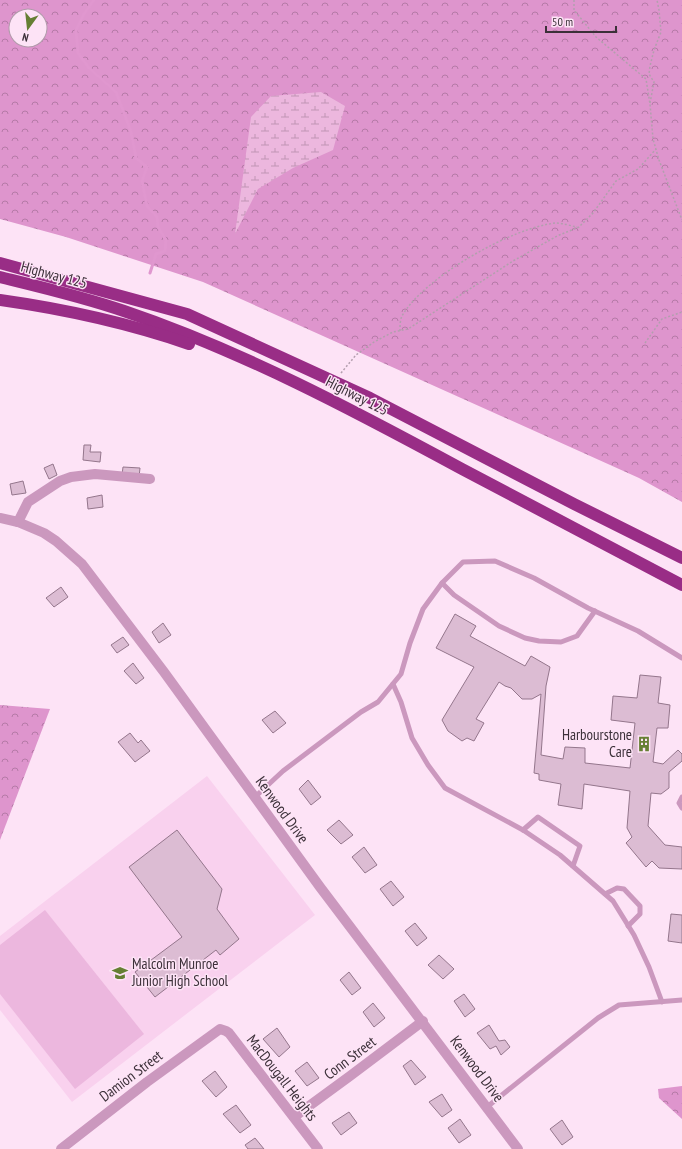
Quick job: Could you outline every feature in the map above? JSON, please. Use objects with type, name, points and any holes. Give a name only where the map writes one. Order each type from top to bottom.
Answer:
[{"type":"highway","name":"Highway 125","points":[[0,263],[187,314],[335,381],[682,558]]},
{"type":"highway","name":"Highway 125","points":[[0,277],[124,311],[185,334],[283,377],[413,442],[682,585]]},
{"type":"highway","points":[[0,300],[134,326],[176,339],[283,377]]},
{"type":"street","points":[[18,522],[28,502],[60,481],[71,477],[95,474],[150,479]]},
{"type":"street","name":"Kenwood Drive","points":[[0,518],[32,527],[50,537],[82,564],[164,672],[254,798],[518,1149]]},
{"type":"street","name":"Conn Street","points":[[294,1117],[423,1021]]},
{"type":"street","name":"MacDougall Heights","points":[[220,1029],[229,1033],[318,1149]]},
{"type":"street","name":"Damion Street","points":[[61,1149],[147,1082],[220,1029]]},
{"type":"lane","points":[[254,798],[283,771],[360,712],[378,702],[401,674],[423,609],[442,583],[463,562],[495,561],[534,578],[595,611],[638,631],[682,658]]},
{"type":"lane","points":[[442,583],[454,595],[499,626],[525,638],[539,641],[561,642],[577,636],[595,611]]},
{"type":"lane","points":[[393,684],[401,702],[412,738],[428,766],[446,788],[523,830],[573,866],[613,901],[649,967],[662,1002]]},
{"type":"lane","points":[[682,797],[679,803],[682,808]]},
{"type":"lane","points":[[523,830],[538,817],[580,846],[573,866]]},
{"type":"lane","points":[[605,894],[616,888],[624,889],[640,906],[640,914],[628,926]]},
{"type":"lane","points":[[487,1107],[598,1018],[619,1005],[682,1000]]},
{"type":"path","points":[[574,0],[574,10],[596,37],[646,79],[653,139],[682,220]]},
{"type":"path","points":[[650,104],[654,82],[649,74],[650,66],[661,32],[657,0]]},
{"type":"path","points":[[335,381],[356,355],[374,342],[393,332],[408,329],[513,261],[557,236],[579,227],[592,213],[616,181],[638,169],[656,149]]},
{"type":"path","points":[[400,330],[402,317],[416,297],[442,275],[472,256],[506,238],[536,228],[557,223],[579,227]]},
{"type":"path","points":[[645,343],[662,319],[682,312]]},
{"type":"shaded area","name":"Malcolm Munroe Junior High School","points":[[207,776],[315,915],[72,1102],[0,1010],[0,936]]},
{"type":"green space","points":[[0,0],[682,0],[682,502],[639,478],[203,282],[66,237],[0,219]]},
{"type":"green space","points":[[321,92],[345,106],[333,150],[293,168],[258,189],[235,234],[251,117],[271,96]]},
{"type":"green space","points":[[0,705],[50,709],[0,840]]},
{"type":"green space","points":[[45,910],[144,1034],[75,1089],[0,994],[0,945]]},
{"type":"green space","points":[[682,1086],[682,1119],[659,1098],[658,1089]]},
{"type":"building","points":[[84,445],[91,445],[90,452],[101,452],[100,462],[83,460]]},
{"type":"building","points":[[53,464],[57,475],[49,479],[44,468]]},
{"type":"building","points":[[123,467],[140,468],[139,477],[122,475]]},
{"type":"building","points":[[23,481],[26,493],[12,495],[10,484]]},
{"type":"building","points":[[102,495],[103,507],[88,509],[87,498]]},
{"type":"building","points":[[61,587],[68,597],[54,607],[46,598]]},
{"type":"building","name":"Harbourstone Care","points":[[455,614],[476,626],[470,636],[525,666],[531,656],[550,667],[546,686],[541,755],[563,759],[565,747],[585,748],[585,763],[630,768],[635,723],[611,720],[613,696],[637,698],[640,675],[661,677],[658,703],[670,705],[668,728],[657,728],[653,762],[663,764],[678,750],[682,754],[682,761],[669,772],[669,788],[661,794],[651,793],[648,826],[665,845],[682,847],[682,869],[659,868],[652,861],[646,867],[626,843],[632,837],[627,828],[630,791],[584,784],[582,809],[558,805],[561,784],[539,780],[539,774],[534,773],[541,694],[532,699],[522,699],[511,688],[499,682],[476,719],[484,723],[474,741],[467,738],[462,741],[448,731],[442,720],[474,667],[436,648]]},
{"type":"building","points":[[163,623],[171,635],[159,643],[152,632]]},
{"type":"building","points":[[123,637],[129,645],[117,653],[111,645]]},
{"type":"building","points":[[133,663],[144,678],[136,684],[124,671]]},
{"type":"building","points":[[275,711],[286,723],[273,733],[262,720]]},
{"type":"building","points":[[130,733],[138,743],[141,740],[150,751],[135,762],[118,742]]},
{"type":"building","points":[[308,780],[321,797],[311,805],[299,789]]},
{"type":"building","points":[[339,820],[353,835],[341,844],[327,830]]},
{"type":"building","name":"Malcolm Munroe Junior High School","points":[[177,830],[222,889],[217,909],[239,939],[220,955],[216,950],[155,997],[135,972],[182,937],[129,867]]},
{"type":"building","points":[[364,847],[377,865],[365,873],[352,857]]},
{"type":"building","points":[[391,881],[404,897],[393,906],[380,889]]},
{"type":"building","points":[[671,914],[682,915],[682,943],[668,941]]},
{"type":"building","points":[[415,923],[427,938],[417,946],[405,931]]},
{"type":"building","points":[[439,955],[454,969],[443,979],[428,965]]},
{"type":"building","points":[[349,972],[361,988],[352,995],[340,980]]},
{"type":"building","points":[[464,994],[475,1009],[465,1017],[454,1001]]},
{"type":"building","points":[[373,1003],[385,1018],[374,1027],[363,1012]]},
{"type":"building","points":[[489,1025],[499,1041],[505,1040],[510,1047],[501,1055],[496,1046],[490,1049],[477,1033]]},
{"type":"building","points":[[277,1028],[290,1047],[279,1057],[263,1039]]},
{"type":"building","points":[[411,1060],[426,1077],[415,1085],[403,1066]]},
{"type":"building","points":[[307,1062],[319,1078],[307,1086],[295,1071]]},
{"type":"building","points":[[215,1071],[227,1087],[216,1097],[202,1081]]},
{"type":"building","points":[[442,1094],[452,1110],[442,1117],[429,1102]]},
{"type":"building","points":[[236,1105],[251,1125],[240,1133],[223,1114]]},
{"type":"building","points":[[349,1112],[357,1123],[341,1135],[332,1123]]},
{"type":"building","points":[[460,1119],[471,1135],[459,1143],[448,1128]]},
{"type":"building","points":[[562,1120],[573,1137],[562,1145],[550,1129]]},
{"type":"building","points":[[255,1138],[264,1149],[248,1149],[245,1145]]},
{"type":"waterway","points":[[94,0],[84,14],[76,30],[78,53],[89,68],[116,92],[131,132],[136,158],[147,167],[142,181],[147,206],[157,217],[158,227],[166,240],[165,251],[156,254],[150,273]]},
{"type":"place","name":"Harbourstone Care","points":[[644,744]]},
{"type":"place","name":"Malcolm Munroe Junior High School","points":[[120,973]]}]
